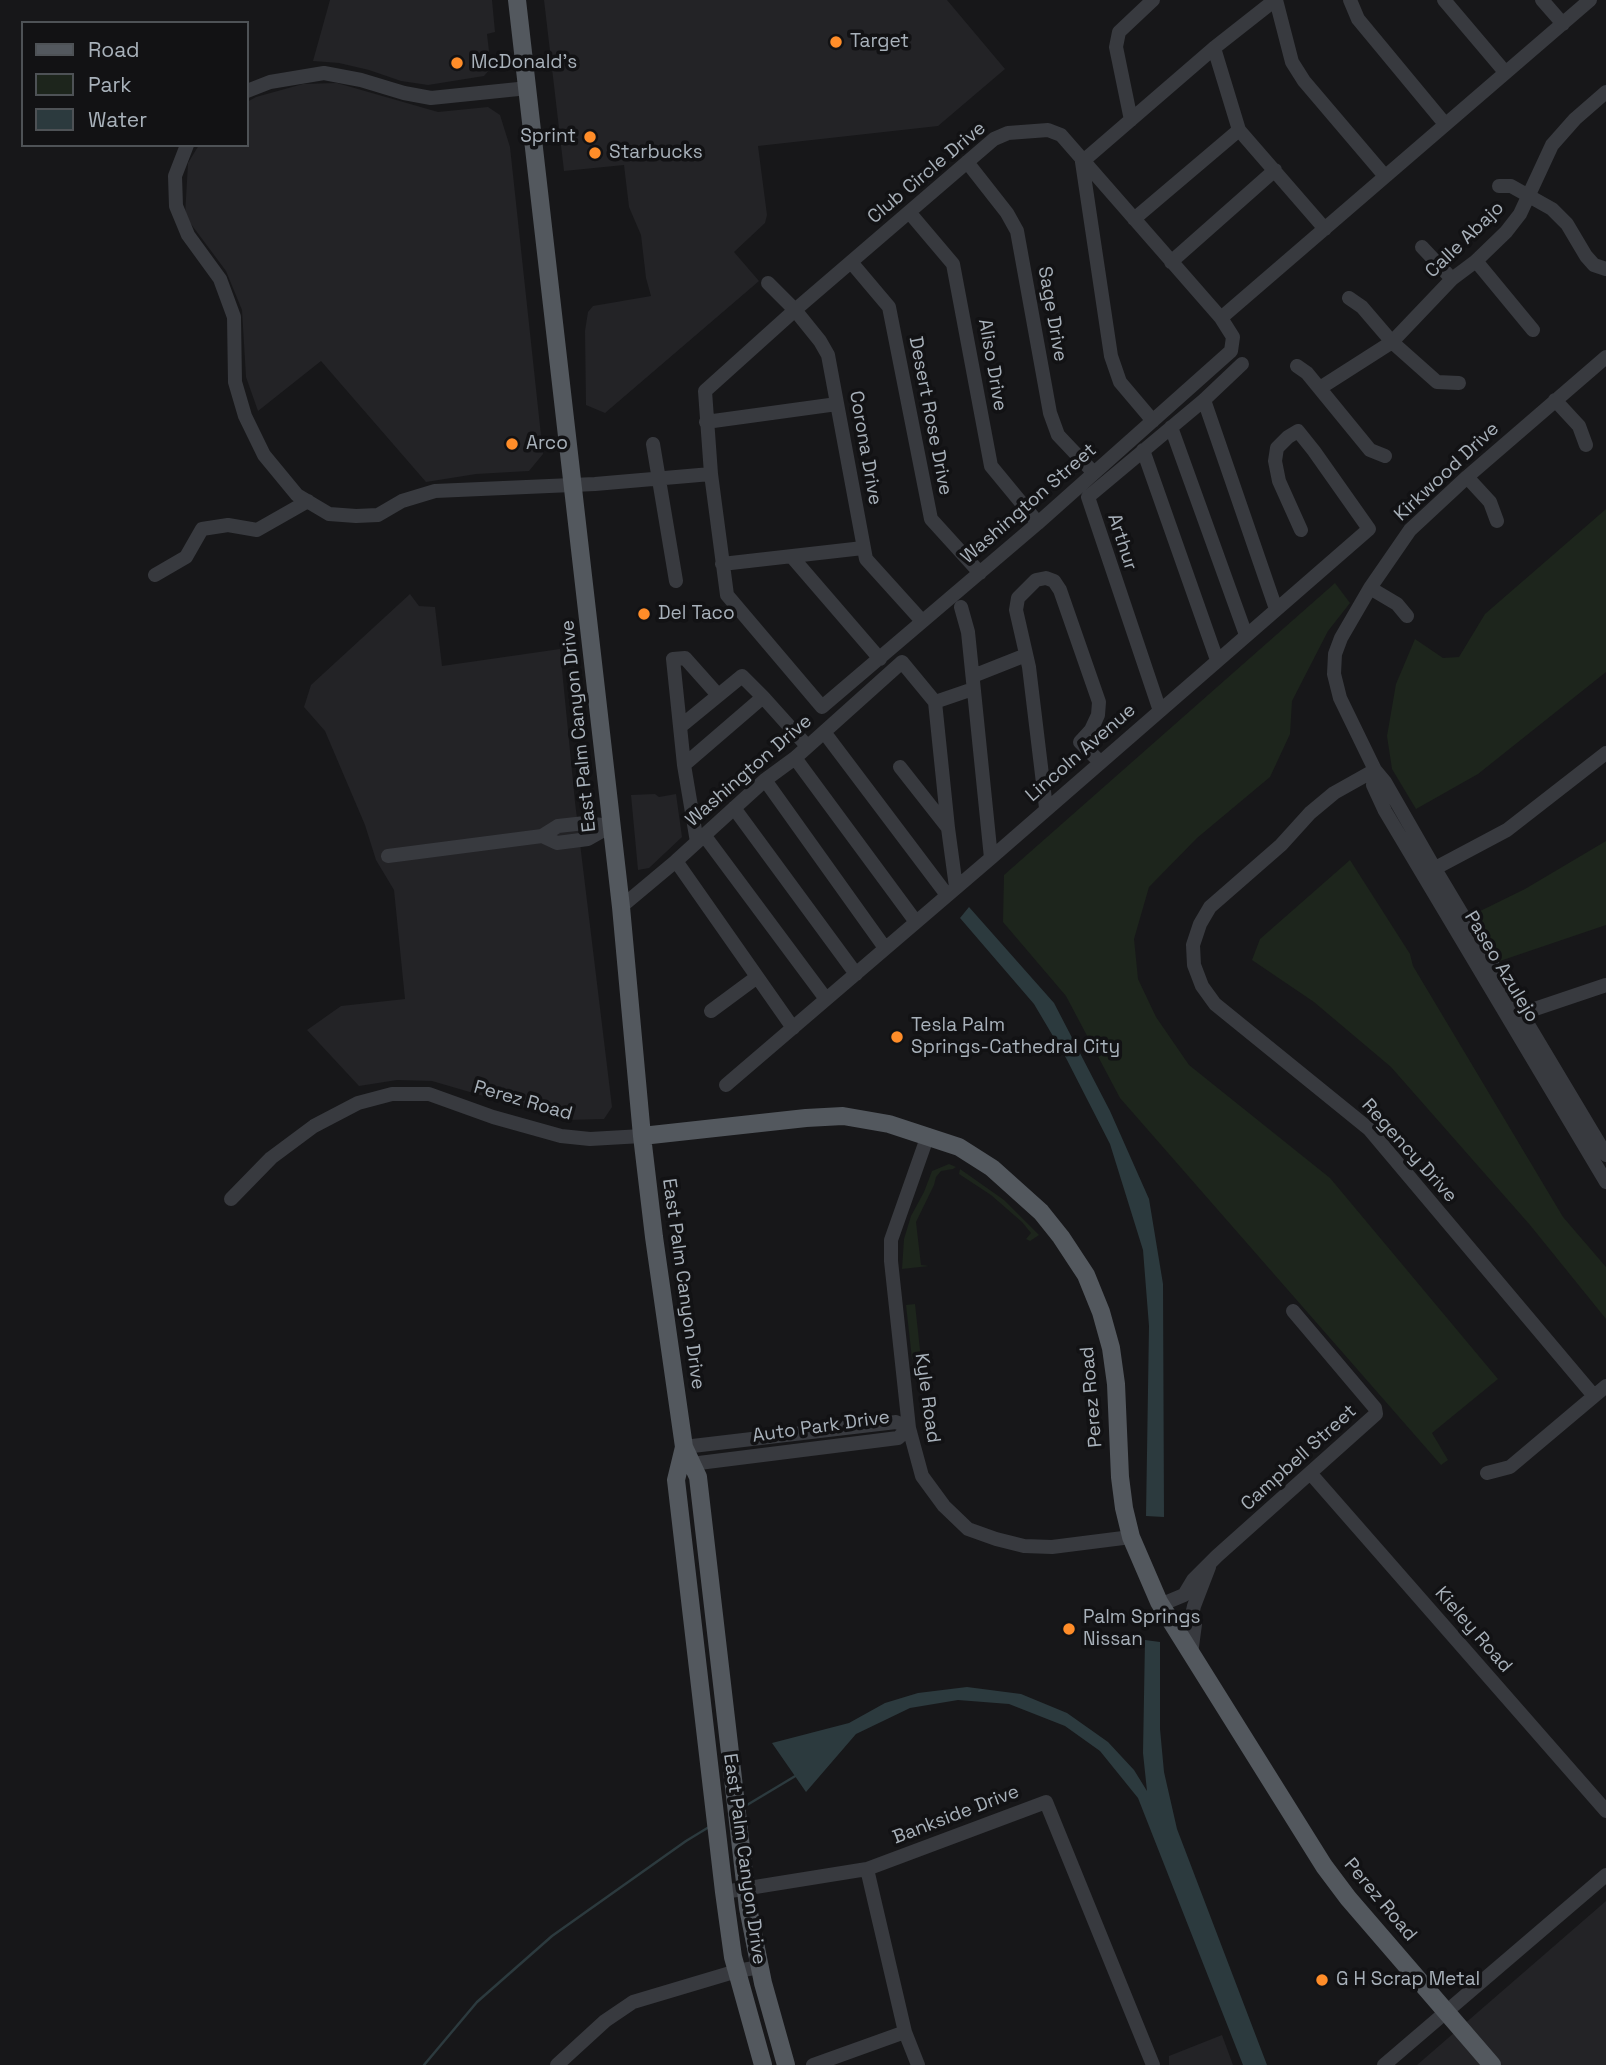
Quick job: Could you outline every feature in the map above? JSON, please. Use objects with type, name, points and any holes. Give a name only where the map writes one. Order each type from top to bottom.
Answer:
[{"type":"main road","name":"East Palm Canyon Drive","points":[[517,0],[621,907],[642,1136],[685,1459],[698,1476],[745,1889],[760,1967],[786,2065]]},
{"type":"main road","name":"Perez Road","points":[[642,1136],[843,1116],[889,1124],[958,1147],[992,1168],[1019,1190],[1061,1237],[1086,1275],[1101,1312],[1111,1348],[1116,1384],[1124,1508],[1131,1537],[1160,1605],[1324,1866],[1348,1898],[1492,2065]]},
{"type":"main road","name":"East Palm Canyon Drive","points":[[685,1459],[676,1480],[724,1892],[737,1971],[763,2065]]},
{"type":"street","points":[[1131,120],[1116,47],[1119,33],[1153,0]]},
{"type":"street","points":[[1153,421],[1120,383],[1111,356],[1082,162],[1214,48],[1275,0],[1292,62],[1304,81],[1384,175]]},
{"type":"street","points":[[1350,0],[1358,19],[1445,124]]},
{"type":"street","points":[[1444,0],[1505,72]]},
{"type":"street","points":[[1542,0],[1563,24]]},
{"type":"street","points":[[1221,318],[1590,0]]},
{"type":"street","points":[[1214,48],[1239,130],[1325,229]]},
{"type":"street","points":[[248,91],[270,82],[324,73],[431,97],[528,88]]},
{"type":"street","name":"Calle Abajo","points":[[1320,388],[1392,342],[1452,279],[1476,261],[1506,232],[1520,214],[1552,145],[1575,119],[1606,92]]},
{"type":"street","name":"Club Circle Drive","points":[[822,707],[727,595],[711,474],[705,391],[794,310],[994,139],[1009,133],[1048,130],[1061,135],[1221,318]]},
{"type":"street","points":[[1134,219],[1239,130]]},
{"type":"street","points":[[186,147],[175,176],[176,206],[188,235],[220,279],[234,317],[235,382],[245,416],[264,455],[298,495],[329,514],[367,516],[378,515],[402,501],[435,491],[573,485],[711,474]]},
{"type":"street","name":"Sage Drive","points":[[967,162],[1007,213],[1017,231],[1050,412],[1058,435],[1094,472]]},
{"type":"street","points":[[1171,262],[1275,170]]},
{"type":"street","points":[[1499,186],[1511,186],[1552,209],[1567,224],[1594,265],[1606,269]]},
{"type":"street","name":"Aliso Drive","points":[[909,212],[953,264],[991,466],[996,476],[1038,523]]},
{"type":"street","points":[[1422,247],[1452,279]]},
{"type":"street","points":[[1476,261],[1533,330]]},
{"type":"street","name":"Desert Rose Drive","points":[[851,262],[889,307],[931,519],[980,573]]},
{"type":"street","name":"Corona Drive","points":[[768,283],[820,341],[828,355],[866,559],[922,621]]},
{"type":"street","points":[[1349,298],[1362,307],[1392,342],[1437,382],[1459,383]]},
{"type":"street","name":"Washington Street","points":[[822,707],[1038,523],[1231,351],[1233,337],[1221,318]]},
{"type":"street","name":"Kirkwood Drive","points":[[1341,638],[1370,588],[1410,530],[1606,357]]},
{"type":"street","name":"Arthur","points":[[1160,711],[1088,497],[1204,400],[1242,364]]},
{"type":"street","points":[[1297,366],[1307,373],[1370,450],[1385,456]]},
{"type":"street","points":[[1204,400],[1276,609]]},
{"type":"street","points":[[1555,400],[1579,426],[1586,445]]},
{"type":"street","points":[[706,422],[837,404]]},
{"type":"street","points":[[1171,427],[1246,635]]},
{"type":"street","name":"Lincoln Avenue","points":[[726,1085],[1369,528],[1298,431],[1288,436],[1277,448],[1275,461],[1279,481],[1301,530]]},
{"type":"street","points":[[653,444],[676,580]]},
{"type":"street","points":[[1143,450],[1217,660]]},
{"type":"street","points":[[1467,477],[1490,502],[1497,522]]},
{"type":"street","points":[[155,575],[186,557],[202,528],[228,525],[257,530],[308,501]]},
{"type":"street","points":[[722,564],[863,548]]},
{"type":"street","points":[[793,557],[880,659]]},
{"type":"street","points":[[1046,808],[1026,655],[1016,610],[1018,598],[1036,580],[1046,578],[1054,581],[1060,590],[1098,702],[1098,715],[1091,730],[1080,742],[1100,762]]},
{"type":"street","points":[[1370,588],[1397,604],[1407,616]]},
{"type":"street","points":[[961,607],[968,632],[991,858]]},
{"type":"street","name":"Paseo Azulejo","points":[[1341,638],[1335,654],[1334,674],[1340,698],[1375,770],[1373,785],[1385,811],[1429,872],[1515,1016],[1606,1181]]},
{"type":"street","points":[[951,891],[948,828],[935,702],[1026,655]]},
{"type":"street","points":[[718,695],[685,658],[673,659],[684,765],[701,838],[826,999]]},
{"type":"street","name":"Washington Drive","points":[[621,907],[902,662],[935,702]]},
{"type":"street","points":[[681,726],[742,676],[807,747]]},
{"type":"street","points":[[684,765],[763,697]]},
{"type":"street","points":[[824,732],[951,891]]},
{"type":"street","points":[[1429,872],[1507,830],[1606,753]]},
{"type":"street","points":[[795,758],[916,922]]},
{"type":"street","points":[[900,767],[948,828]]},
{"type":"street","name":"Regency Drive","points":[[1375,770],[1326,799],[1281,845],[1210,907],[1200,924],[1193,946],[1194,965],[1202,985],[1215,1004],[1368,1129],[1594,1396]]},
{"type":"street","points":[[765,780],[885,948]]},
{"type":"street","points":[[734,808],[856,974]]},
{"type":"street","points":[[388,856],[542,836],[558,843],[588,839],[611,826]]},
{"type":"street","points":[[676,861],[793,1028]]},
{"type":"street","points":[[711,1010],[757,977]]},
{"type":"street","points":[[1515,1016],[1606,985]]},
{"type":"street","name":"Paseo Azulejo","points":[[1515,1016],[1606,1155]]},
{"type":"street","name":"Perez Road","points":[[231,1199],[271,1158],[314,1126],[358,1103],[392,1094],[429,1094],[493,1117],[561,1136],[590,1139],[642,1136]]},
{"type":"street","name":"Kyle Road","points":[[928,1135],[891,1240],[891,1269],[909,1428],[922,1476],[944,1506],[968,1529],[996,1539],[1024,1546],[1052,1547],[1131,1537]]},
{"type":"street","name":"Campbell Street","points":[[1160,1605],[1184,1595],[1193,1580],[1210,1563],[1376,1415],[1377,1411],[1293,1311]]},
{"type":"street","points":[[1488,1473],[1510,1468],[1606,1385]]},
{"type":"street","name":"Auto Park Drive","points":[[685,1459],[896,1422],[909,1428]]},
{"type":"street","name":"Kieley Road","points":[[1311,1474],[1606,1811]]},
{"type":"street","name":"Campbell Street","points":[[1191,1654],[1195,1624],[1192,1615],[1210,1563]]},
{"type":"street","name":"Bankside Drive","points":[[724,1892],[867,1869],[1046,1802],[1153,2065]]},
{"type":"street","points":[[867,1869],[905,2032],[918,2065]]},
{"type":"street","points":[[1384,2065],[1606,1875]]},
{"type":"street","points":[[557,2065],[605,2021],[634,2002],[737,1971],[760,1967]]},
{"type":"street","points":[[813,2065],[905,2032]]},
{"type":"shaded area","points":[[330,0],[492,0],[495,32],[487,34],[491,68],[484,76],[428,85],[401,81],[339,63],[313,61]]},
{"type":"shaded area","points":[[544,0],[947,0],[1005,69],[938,126],[758,146],[767,215],[765,223],[734,252],[759,281],[605,413],[586,405],[585,331],[588,312],[593,306],[651,296],[641,235],[629,207],[624,165],[564,171]]},
{"type":"shaded area","points":[[337,83],[438,112],[488,107],[500,115],[510,147],[543,454],[529,471],[476,474],[426,482],[321,361],[258,411],[246,377],[242,310],[226,271],[185,216],[188,163],[198,147],[248,147],[248,101],[303,84]]},
{"type":"shaded area","points":[[410,594],[419,606],[435,607],[442,666],[560,649],[575,802],[612,1107],[604,1119],[566,1120],[432,1081],[397,1080],[359,1086],[307,1030],[341,1006],[405,999],[394,890],[376,860],[365,825],[325,731],[304,707],[311,685]]},
{"type":"shaded area","points":[[655,794],[659,797],[676,794],[682,837],[649,868],[638,870],[631,795]]},
{"type":"shaded area","points":[[1606,1901],[1606,2065],[1417,2065]]},
{"type":"shaded area","points":[[1222,2035],[1233,2065],[1169,2065],[1169,2056]]},
{"type":"green space","points":[[1606,509],[1606,672],[1478,774],[1416,809],[1392,769],[1387,736],[1396,684],[1415,639],[1443,658],[1459,657],[1485,614]]},
{"type":"green space","points":[[1335,583],[1350,603],[1328,631],[1292,701],[1290,734],[1270,777],[1197,838],[1149,887],[1134,939],[1138,979],[1156,1017],[1189,1065],[1330,1178],[1498,1379],[1432,1433],[1448,1460],[1441,1465],[1120,1098],[1066,996],[1003,922],[1004,875]]},
{"type":"green space","points":[[1606,841],[1606,925],[1497,962],[1470,916],[1525,889]]},
{"type":"green space","points":[[1350,860],[1410,954],[1413,966],[1563,1217],[1606,1267],[1606,1319],[1530,1225],[1391,1067],[1314,1002],[1252,960],[1260,939]]},
{"type":"green space","points":[[949,1164],[956,1167],[941,1171],[936,1177],[916,1222],[921,1265],[929,1266],[902,1269],[904,1239],[911,1216],[932,1171]]},
{"type":"green space","points":[[960,1169],[1004,1200],[1039,1235],[1030,1241],[1026,1239],[1031,1233],[1022,1222],[991,1195],[959,1174]]},
{"type":"green space","points":[[915,1304],[921,1359],[912,1359],[906,1305]]},
{"type":"water","points":[[969,907],[1054,1003],[1110,1111],[1149,1199],[1163,1284],[1164,1517],[1146,1516],[1149,1326],[1143,1250],[1110,1144],[1066,1058],[1034,1004],[960,918]]},
{"type":"water","points":[[1145,1640],[1160,1642],[1160,1729],[1164,1772],[1177,1829],[1267,2065],[1243,2065],[1138,1798],[1100,1751],[1065,1726],[1009,1704],[958,1700],[910,1708],[856,1734],[806,1792],[772,1743],[849,1723],[885,1703],[918,1693],[967,1687],[1021,1694],[1067,1713],[1108,1742],[1134,1770],[1147,1791],[1143,1753]]},
{"type":"waterway","points":[[742,1808],[797,1775]]},
{"type":"waterway","points":[[424,2065],[477,2002],[552,1936],[709,1827]]},
{"type":"place","name":"Target","points":[[836,42]]},
{"type":"place","name":"McDonald's","points":[[457,63]]},
{"type":"place","name":"Sprint","points":[[590,137]]},
{"type":"place","name":"Starbucks","points":[[595,153]]},
{"type":"place","name":"Arco","points":[[512,444]]},
{"type":"place","name":"Del Taco","points":[[644,614]]},
{"type":"place","name":"Tesla Palm Springs-Cathedral City","points":[[897,1037]]},
{"type":"place","name":"Palm Springs Nissan","points":[[1069,1629]]},
{"type":"place","name":"G H Scrap Metal","points":[[1322,1980]]}]
